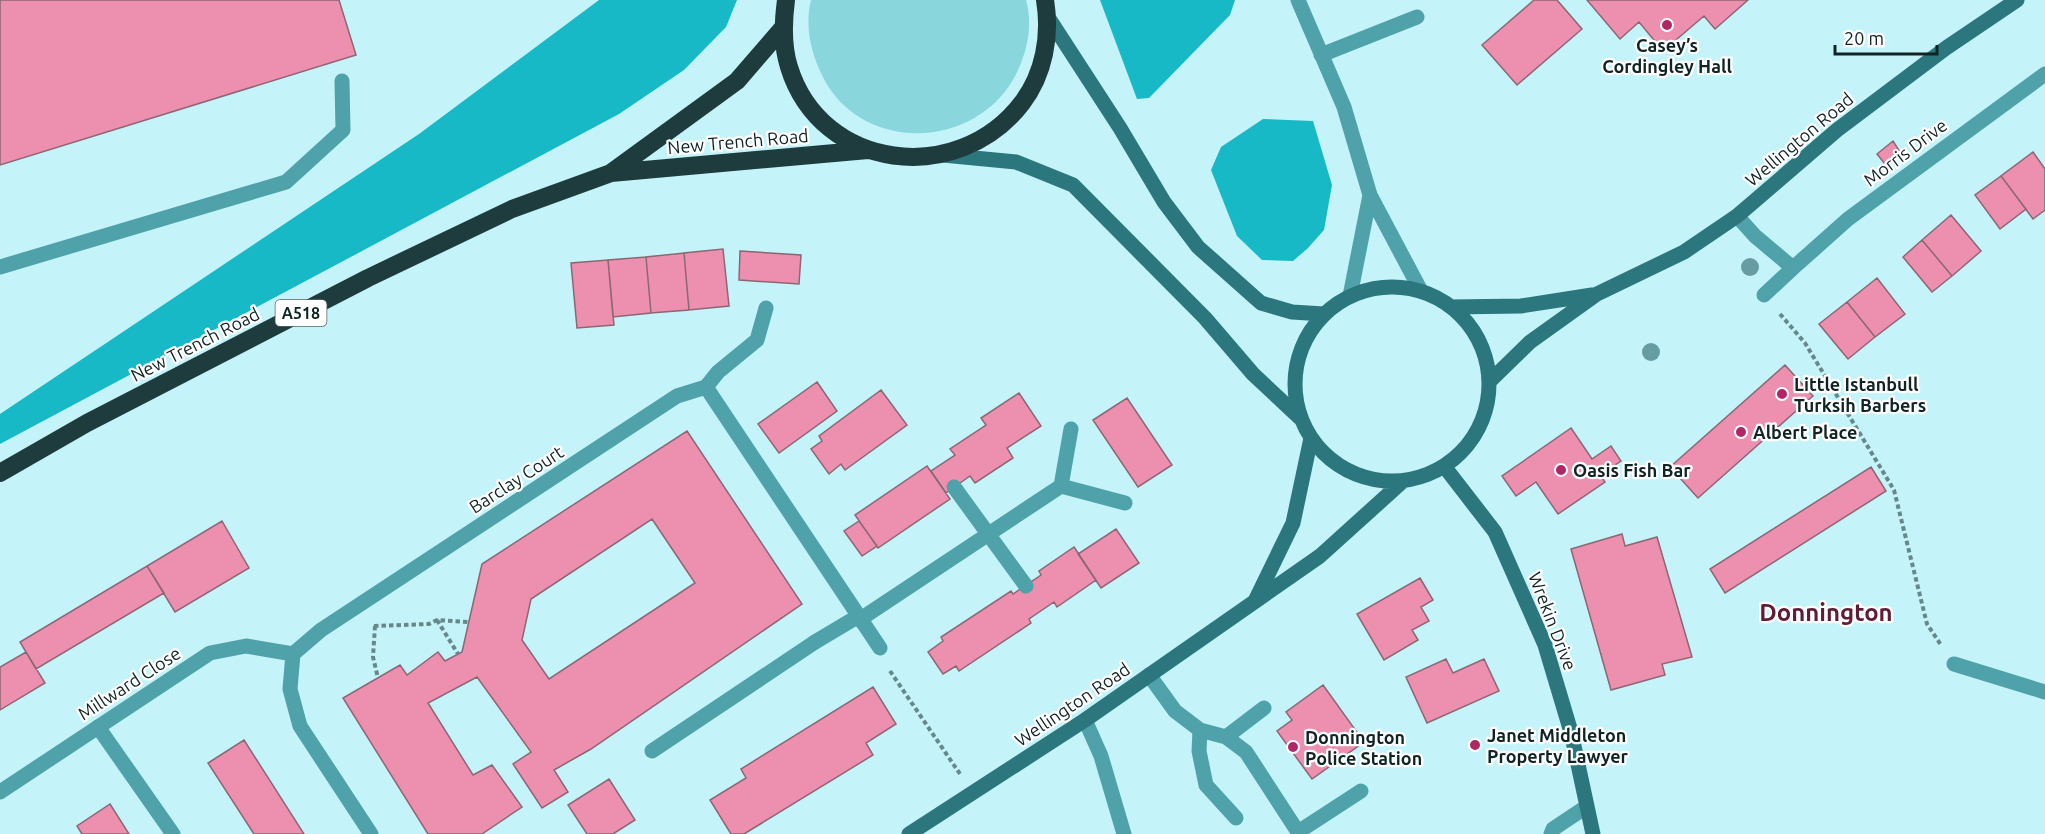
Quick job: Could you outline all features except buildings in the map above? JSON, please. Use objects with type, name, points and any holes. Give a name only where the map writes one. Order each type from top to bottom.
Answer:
[{"type":"highway","points":[[786,0],[782,29],[789,68],[807,104],[835,132],[868,150],[906,158],[943,155],[979,142],[1009,120],[1032,90],[1045,54],[1047,9]]},
{"type":"highway","name":"New Trench Road","points":[[611,173],[737,81],[782,29]]},
{"type":"highway","name":"New Trench Road","points":[[0,473],[87,423],[378,273],[512,208],[611,173],[868,150]]},
{"type":"street","points":[[1298,0],[1344,107],[1370,195],[1421,291]]},
{"type":"street","name":"Wellington Road","points":[[1490,381],[1530,342],[1597,294],[1684,252],[1737,216],[1837,130],[1946,48],[2018,0]]},
{"type":"street","points":[[1047,9],[1164,202],[1198,247],[1261,303],[1292,312],[1324,314]]},
{"type":"street","points":[[1321,55],[1416,17]]},
{"type":"street","name":"Morris Drive","points":[[1764,295],[1848,219],[2045,74]]},
{"type":"street","points":[[0,267],[286,182],[343,130],[342,81]]},
{"type":"street","points":[[943,155],[1016,162],[1073,185],[1205,318],[1253,374],[1300,418]]},
{"type":"street","points":[[1350,296],[1370,195]]},
{"type":"street","points":[[1737,216],[1755,236],[1793,268]]},
{"type":"street","points":[[1397,287],[1421,291],[1451,307],[1467,322],[1479,340],[1487,360],[1490,381],[1487,407],[1478,430],[1464,450],[1444,466],[1425,476],[1403,481],[1361,477],[1324,455],[1300,418],[1295,396],[1295,373],[1300,351],[1310,331],[1324,314],[1350,296],[1373,288],[1397,287]]},
{"type":"street","name":"Wellington Road","points":[[1451,307],[1521,306],[1597,294]]},
{"type":"street","points":[[766,308],[757,340],[718,372],[706,387],[858,619],[880,648]]},
{"type":"street","name":"Barclay Court","points":[[293,654],[343,616],[677,396],[706,387]]},
{"type":"street","points":[[651,751],[815,642],[858,619],[1061,486],[1071,429]]},
{"type":"street","name":"Wellington Road","points":[[1254,601],[1293,523],[1311,438]]},
{"type":"street","name":"Wrekin Drive","points":[[1444,466],[1495,532],[1545,645],[1571,732],[1593,834]]},
{"type":"street","name":"Wellington Road","points":[[909,834],[1085,720],[1320,556],[1403,481]]},
{"type":"street","points":[[1061,486],[1125,503]]},
{"type":"street","points":[[954,487],[1026,586]]},
{"type":"street","name":"Millward Close","points":[[0,792],[210,653],[246,646],[293,654]]},
{"type":"street","points":[[293,654],[290,689],[300,726],[371,834]]},
{"type":"street","points":[[1954,664],[2045,692]]},
{"type":"street","points":[[1149,675],[1175,711],[1200,730],[1226,737],[1246,752],[1298,832],[1360,791]]},
{"type":"street","points":[[1226,737],[1264,708]]},
{"type":"street","points":[[1085,720],[1101,756],[1124,834]]},
{"type":"street","points":[[98,727],[171,833]]},
{"type":"street","points":[[1200,730],[1198,751],[1206,785],[1236,818]]},
{"type":"street","points":[[1551,834],[1553,829],[1586,807]]},
{"type":"path","points":[[1764,295],[1805,343],[1894,490],[1927,624],[1954,664]]},
{"type":"path","points":[[343,616],[349,627],[429,624],[437,620],[468,622]]},
{"type":"path","points":[[437,620],[458,654]]},
{"type":"path","points":[[375,626],[373,657],[378,678]]},
{"type":"path","points":[[880,648],[888,668],[974,794]]},
{"type":"shaded area","points":[[599,0],[737,0],[726,27],[684,70],[619,114],[0,444],[0,414],[419,134]]},
{"type":"shaded area","points":[[811,0],[1026,0],[1029,16],[1028,40],[1021,63],[1004,92],[981,114],[953,127],[922,133],[892,130],[863,119],[838,100],[820,71],[814,54],[808,18]]},
{"type":"shaded area","points":[[1100,0],[1235,0],[1230,15],[1149,98],[1137,99]]},
{"type":"shaded area","points":[[1263,119],[1313,121],[1332,185],[1324,230],[1293,261],[1262,260],[1237,236],[1211,170],[1221,147]]},
{"type":"place","name":"Casey’s Cordingley Hall","points":[[1667,25]]},
{"type":"place","name":"Little Istanbull Turksih Barbers","points":[[1782,394]]},
{"type":"place","name":"Albert Place","points":[[1741,432]]},
{"type":"place","name":"Oasis Fish Bar","points":[[1561,470]]},
{"type":"place","name":"Janet Middleton Property Lawyer","points":[[1475,745]]},
{"type":"place","name":"Donnington Police Station","points":[[1293,747]]},
{"type":"district","name":"Donnington","points":[[1826,612]]}]
